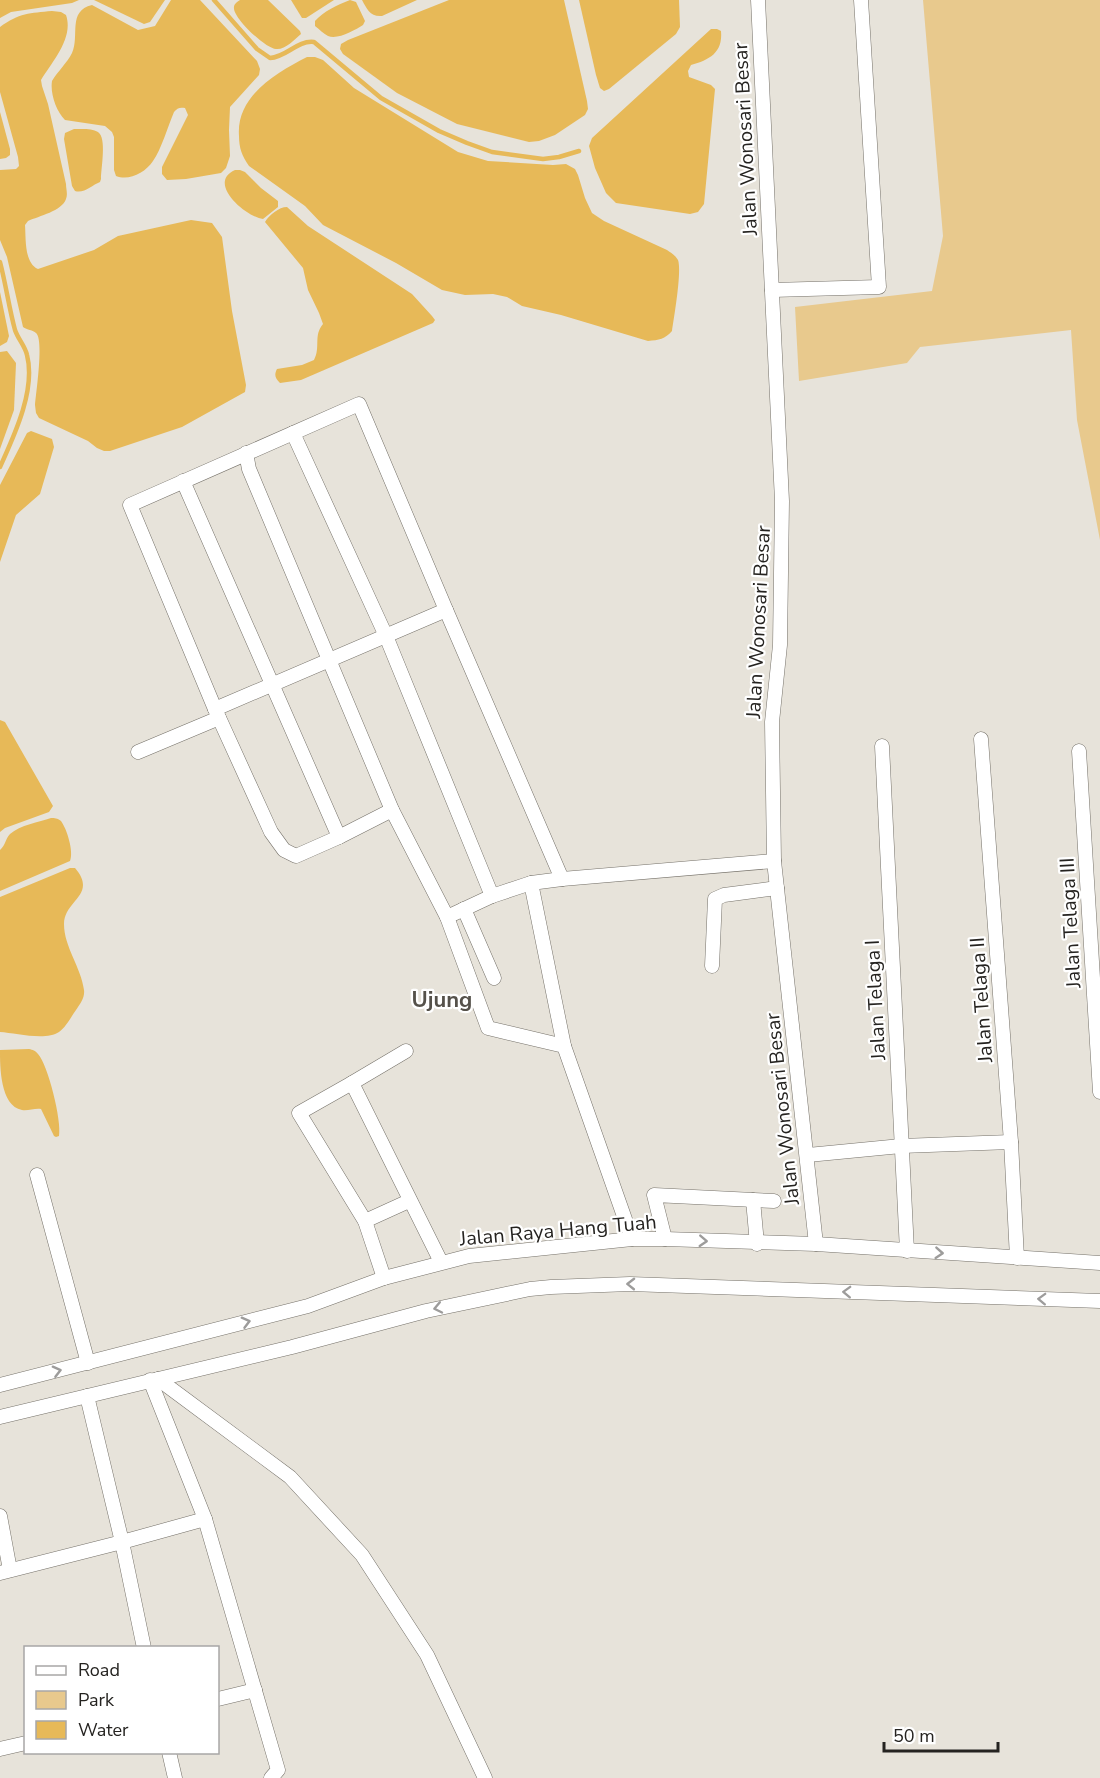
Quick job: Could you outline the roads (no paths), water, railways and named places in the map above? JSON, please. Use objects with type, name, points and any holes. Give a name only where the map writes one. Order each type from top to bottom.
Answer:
[{"type":"street","name":"Jalan Wonosari Besar","points":[[758,0],[782,501],[780,645],[772,722],[774,861],[816,1245]]},
{"type":"street","points":[[772,290],[877,288],[879,286],[861,0]]},
{"type":"street","points":[[392,810],[296,856],[284,850],[271,832],[217,714],[129,505],[359,404],[562,879]]},
{"type":"street","points":[[293,433],[386,636],[492,897]]},
{"type":"street","points":[[246,453],[249,469],[392,810],[447,917],[488,1028],[564,1046]]},
{"type":"street","points":[[183,481],[339,837]]},
{"type":"street","points":[[138,752],[217,714],[272,684],[446,610]]},
{"type":"street","name":"Jalan Telaga II","points":[[981,739],[1011,1142],[1017,1258]]},
{"type":"street","name":"Jalan Telaga I","points":[[882,746],[907,1251]]},
{"type":"street","name":"Jalan Telaga III","points":[[1079,751],[1100,1092]]},
{"type":"street","points":[[447,917],[531,883],[774,861]]},
{"type":"street","points":[[531,883],[564,1046],[632,1239]]},
{"type":"street","points":[[712,966],[715,898],[724,894],[777,888]]},
{"type":"street","points":[[464,909],[494,978]]},
{"type":"street","points":[[384,1278],[365,1221],[298,1113],[406,1051]]},
{"type":"street","points":[[352,1083],[441,1262]]},
{"type":"street","points":[[807,1155],[901,1146],[1011,1142]]},
{"type":"street","points":[[37,1175],[88,1363]]},
{"type":"street","points":[[665,1239],[654,1195],[774,1201]]},
{"type":"street","points":[[753,1200],[757,1244]]},
{"type":"street","points":[[365,1221],[409,1201]]},
{"type":"street","name":"Jalan Raya Hang Tuah","points":[[0,1385],[308,1306],[384,1278],[469,1256],[632,1239],[665,1239],[816,1245],[1100,1263]]},
{"type":"street","points":[[0,1417],[292,1347],[426,1311],[530,1289],[630,1284],[1100,1302]]},
{"type":"street","points":[[154,1380],[205,1519],[278,1770],[271,1778]]},
{"type":"street","points":[[154,1380],[290,1477],[362,1555],[427,1655],[485,1778]]},
{"type":"street","points":[[87,1396],[144,1646]]},
{"type":"street","points":[[0,1515],[5,1571],[205,1519]]},
{"type":"street","points":[[219,1699],[255,1690]]},
{"type":"street","points":[[0,1749],[24,1743]]},
{"type":"street","points":[[169,1754],[175,1778]]},
{"type":"water","points":[[0,0],[79,0],[11,12],[0,18]]},
{"type":"water","points":[[94,0],[165,0],[150,22],[144,24]]},
{"type":"water","points":[[171,0],[200,0],[257,61],[260,69],[259,75],[230,107],[230,156],[226,168],[221,173],[167,180],[162,174],[162,167],[188,115],[185,108],[182,108],[174,112],[159,151],[150,165],[131,177],[116,176],[112,132],[105,126],[65,120],[54,102],[52,81],[72,53],[77,18],[84,8],[92,5],[138,30],[155,26]]},
{"type":"water","points":[[240,0],[268,0],[301,34],[283,48],[271,48],[250,32],[238,18],[234,7]]},
{"type":"water","points":[[291,0],[334,0],[306,18],[302,18]]},
{"type":"water","points":[[350,0],[356,2],[365,21],[363,25],[337,37],[326,35],[315,26],[315,21],[322,14]]},
{"type":"water","points":[[362,0],[417,0],[378,16],[367,9]]},
{"type":"water","points":[[449,0],[564,0],[587,101],[588,109],[585,115],[555,135],[529,142],[457,124],[397,93],[343,54],[340,49],[341,44],[348,40]]},
{"type":"water","points":[[579,0],[679,0],[680,27],[676,34],[604,91],[600,88],[596,75]]},
{"type":"water","points":[[52,11],[66,15],[67,32],[61,49],[41,80],[67,195],[60,207],[28,221],[25,225],[30,261],[38,269],[94,250],[118,236],[191,220],[212,223],[222,237],[232,311],[246,385],[245,392],[182,427],[110,451],[97,448],[88,441],[39,418],[36,413],[38,337],[35,332],[23,327],[7,257],[0,240],[0,170],[16,169],[19,166],[0,92],[0,27],[25,14]]},
{"type":"water","points":[[711,29],[721,31],[720,45],[714,54],[704,61],[691,65],[688,71],[689,77],[711,85],[715,89],[704,204],[698,212],[690,214],[616,203],[606,193],[595,168],[589,146],[592,138]]},
{"type":"water","points":[[307,57],[323,60],[354,88],[458,152],[488,161],[566,164],[575,169],[592,213],[604,221],[667,250],[678,260],[678,284],[672,331],[662,339],[648,341],[522,306],[507,297],[493,294],[465,295],[442,290],[323,225],[305,206],[249,166],[241,152],[239,140],[240,122],[251,98],[271,78]]},
{"type":"water","points":[[0,112],[10,155],[0,159]]},
{"type":"water","points":[[74,129],[90,129],[98,132],[101,135],[103,147],[100,182],[78,192],[72,186],[64,139],[65,133]]},
{"type":"water","points":[[235,170],[245,172],[278,201],[278,207],[263,219],[239,206],[227,191],[225,183],[227,176]]},
{"type":"water","points":[[287,207],[308,226],[412,294],[435,320],[433,323],[301,380],[280,383],[276,376],[277,369],[302,365],[314,360],[318,333],[323,324],[308,290],[303,268],[265,222],[274,212]]},
{"type":"water","points":[[0,292],[9,336],[7,342],[0,346]]},
{"type":"water","points":[[7,351],[16,363],[14,410],[0,449],[0,352]]},
{"type":"water","points":[[31,431],[52,439],[54,447],[40,494],[16,515],[0,562],[0,485],[27,433]]},
{"type":"water","points":[[0,720],[5,722],[53,806],[49,812],[5,828],[0,832]]},
{"type":"water","points":[[51,818],[61,821],[66,829],[70,846],[70,861],[0,891],[0,850],[8,836],[24,826]]},
{"type":"water","points":[[70,868],[75,868],[83,885],[82,891],[65,916],[64,924],[70,949],[80,973],[84,990],[83,998],[64,1027],[53,1035],[0,1032],[0,897]]},
{"type":"water","points":[[29,1049],[35,1051],[42,1060],[50,1081],[58,1118],[59,1136],[56,1137],[41,1109],[22,1110],[15,1107],[5,1093],[1,1075],[0,1050]]},
{"type":"waterway","points":[[214,0],[257,49],[270,58],[282,55],[302,44],[314,42],[381,98],[439,131],[467,143],[492,152],[543,159],[579,151]]},
{"type":"waterway","points":[[0,262],[15,330],[26,352],[29,369],[29,383],[22,412],[0,467]]},
{"type":"district","name":"Ujung","points":[[442,999]]}]
